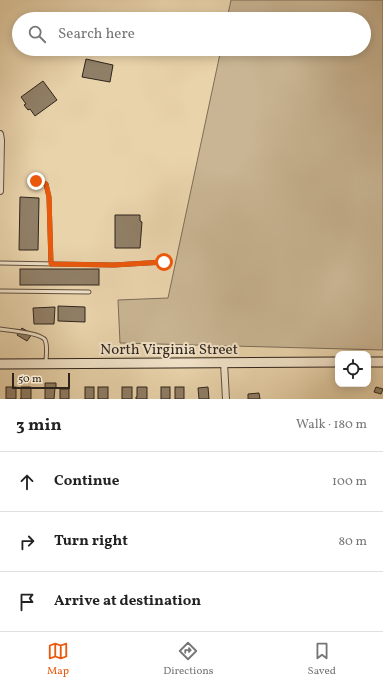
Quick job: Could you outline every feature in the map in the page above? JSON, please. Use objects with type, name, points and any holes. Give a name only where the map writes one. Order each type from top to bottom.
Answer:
[{"type":"main road","name":"North Virginia Street","points":[[0,364],[335,362]]},
{"type":"main road","points":[[371,362],[383,362]]},
{"type":"street","points":[[0,134],[0,191]]},
{"type":"street","points":[[224,363],[226,399]]},
{"type":"lane","points":[[36,181],[46,184],[49,197],[51,264]]},
{"type":"lane","points":[[0,263],[114,265],[164,262]]},
{"type":"lane","points":[[0,291],[90,292]]},
{"type":"lane","points":[[0,329],[18,330],[44,337],[46,341],[46,364]]},
{"type":"shaded area","points":[[231,0],[383,0],[383,350],[120,343],[118,300],[168,298],[220,56],[371,56],[371,12],[228,12]]},
{"type":"building","points":[[86,59],[113,65],[110,82],[82,77]]},
{"type":"building","points":[[43,81],[57,100],[35,116],[30,109],[28,110],[24,105],[26,104],[21,97]]},
{"type":"building","points":[[20,197],[39,198],[38,250],[19,250]]},
{"type":"building","points":[[115,215],[140,215],[140,221],[142,222],[140,248],[115,248]]},
{"type":"building","points":[[20,269],[99,269],[99,285],[20,285]]},
{"type":"building","points":[[58,306],[85,307],[85,322],[58,321]]},
{"type":"building","points":[[55,307],[54,324],[34,324],[33,308]]},
{"type":"building","points":[[22,328],[32,334],[27,341],[17,335]]},
{"type":"building","points":[[45,383],[56,383],[54,399],[45,399]]},
{"type":"building","points":[[6,387],[16,387],[16,399],[6,399]]},
{"type":"building","points":[[21,387],[31,387],[31,399],[20,399]]},
{"type":"building","points":[[85,387],[94,387],[94,399],[85,399]]},
{"type":"building","points":[[98,387],[108,387],[108,399],[98,399]]},
{"type":"building","points":[[122,387],[132,387],[132,399],[122,399]]},
{"type":"building","points":[[137,387],[147,387],[147,399],[136,399]]},
{"type":"building","points":[[161,387],[170,387],[170,399],[161,399]]},
{"type":"building","points":[[175,387],[184,387],[184,399],[175,399]]},
{"type":"building","points":[[208,387],[209,399],[199,399],[198,388]]},
{"type":"building","points":[[376,387],[383,389],[381,394],[374,392]]},
{"type":"building","points":[[60,389],[69,389],[69,399],[60,399]]},
{"type":"building","points":[[259,393],[260,399],[248,399],[248,394]]},
{"type":"route","points":[[36,181],[46,184],[49,197],[51,264],[114,265],[164,262]]}]
